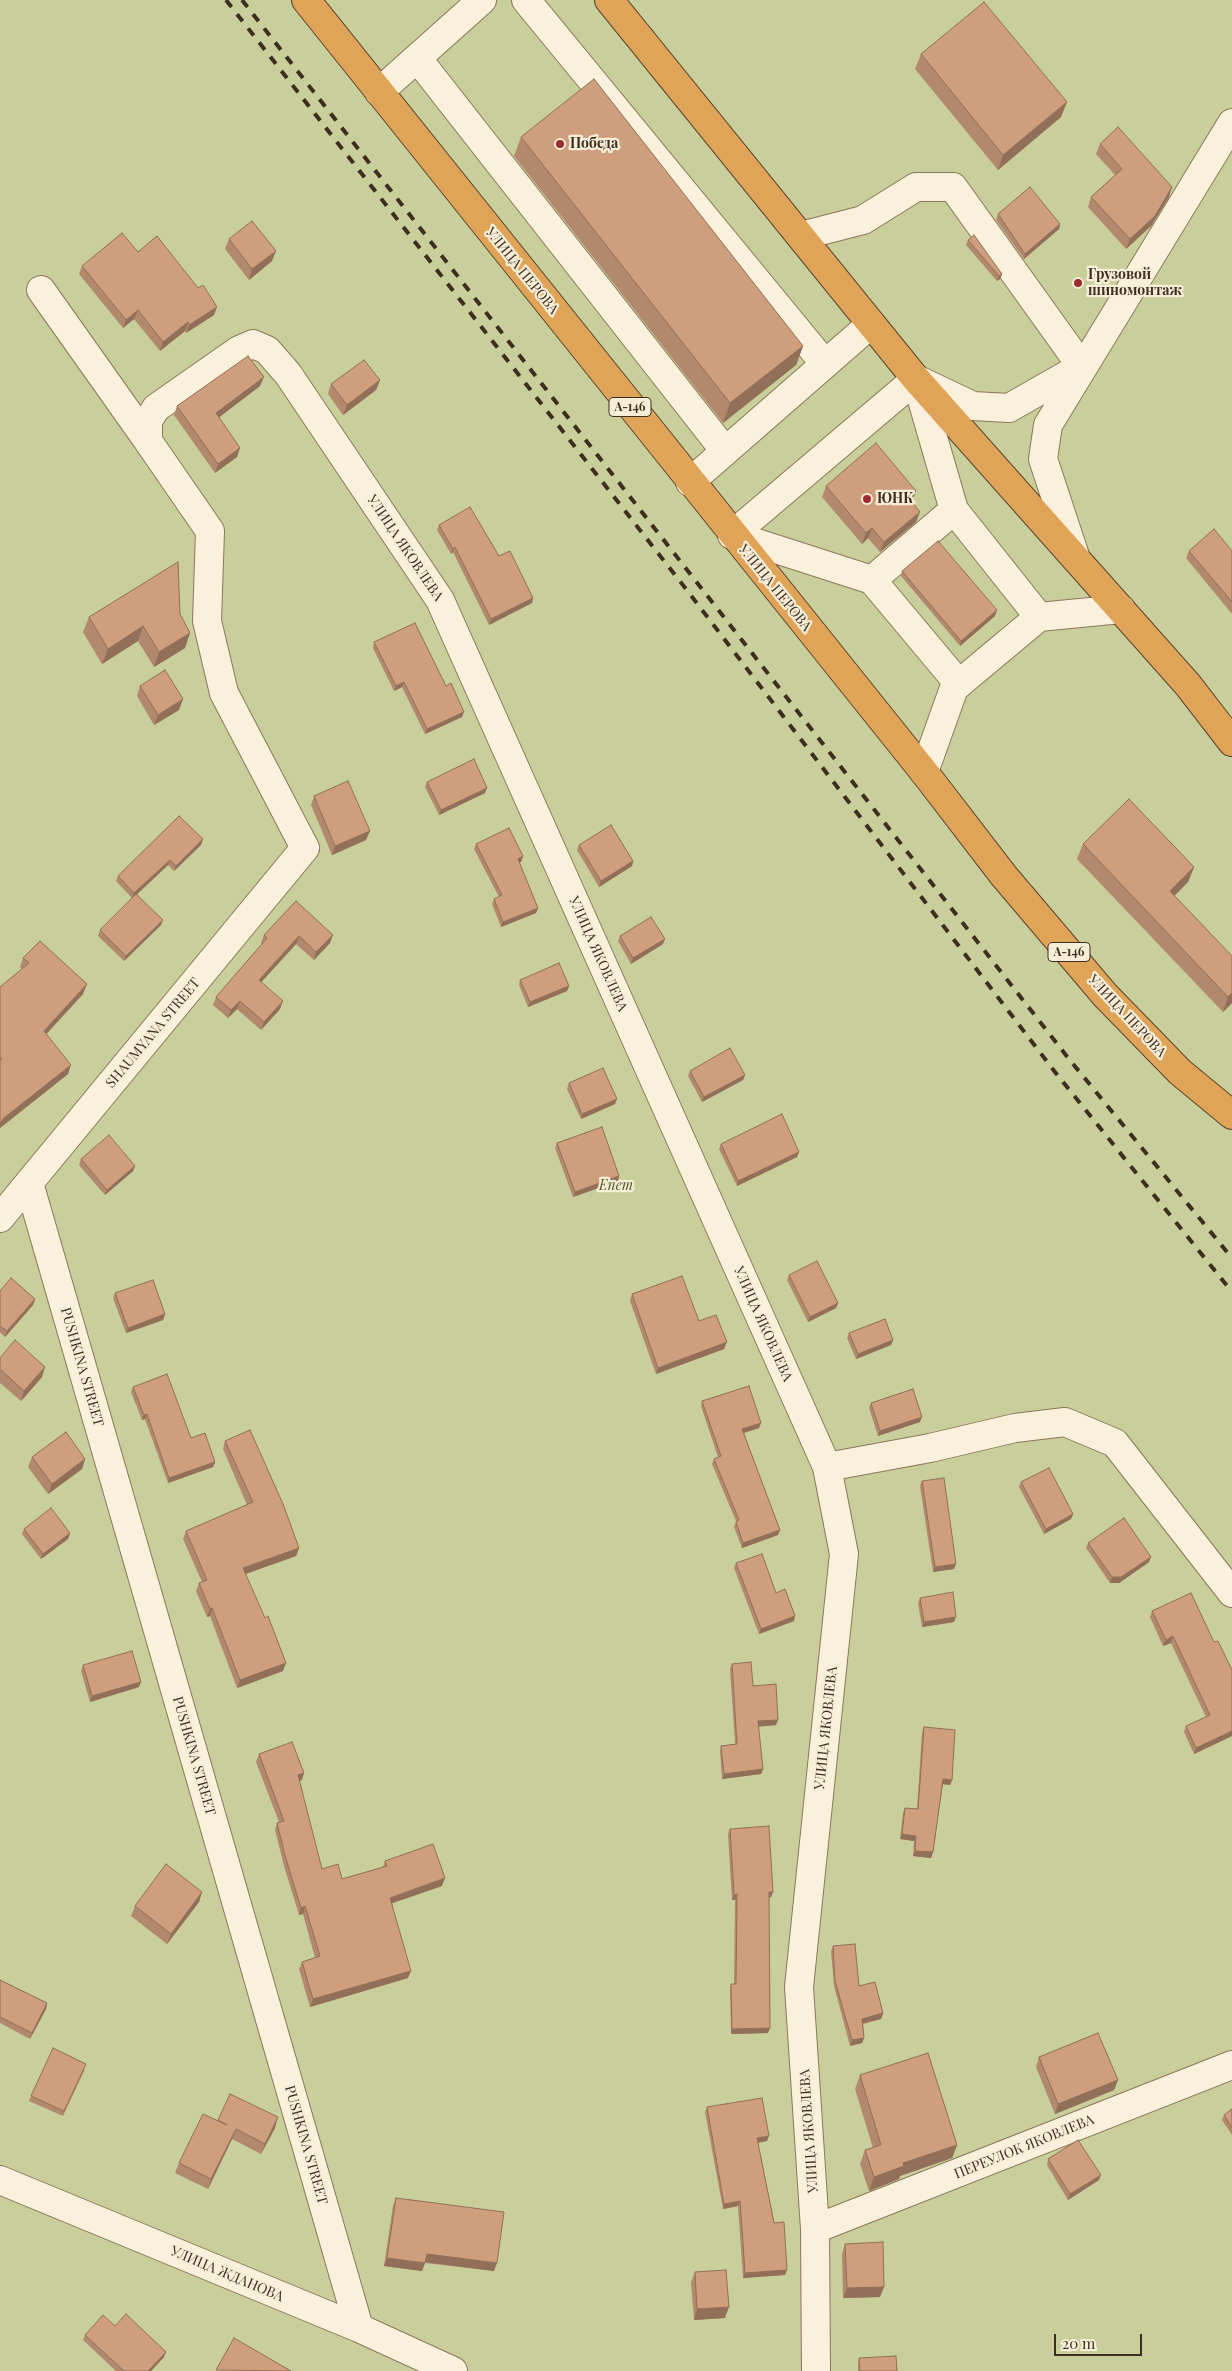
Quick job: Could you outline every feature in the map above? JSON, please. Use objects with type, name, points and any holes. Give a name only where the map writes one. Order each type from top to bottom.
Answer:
[{"type":"highway","name":"А-146","points":[[306,0],[339,41]]},
{"type":"highway","name":"А-146","points":[[322,0],[339,41]]},
{"type":"highway","points":[[609,0],[916,379],[1122,609],[1188,685],[1232,742]]},
{"type":"highway","name":"УЛИЦА ПЕРОВА","points":[[339,41],[732,535],[924,772],[1004,876],[1105,995],[1180,1072],[1232,1115]]},
{"type":"street","points":[[379,92],[482,0]]},
{"type":"street","points":[[526,0],[825,364]]},
{"type":"street","points":[[417,58],[725,451]]},
{"type":"street","points":[[1075,556],[1043,459],[1048,424],[1232,123]]},
{"type":"street","points":[[801,236],[863,220],[916,186],[953,187],[1082,367]]},
{"type":"street","points":[[41,290],[148,441]]},
{"type":"street","points":[[690,482],[871,324]]},
{"type":"street","name":"УЛИЦА ЯКОВЛЕВА","points":[[148,441],[148,421],[156,408],[239,350],[253,344],[267,350],[288,374],[440,600],[827,1467],[844,1554],[799,1987],[815,2229],[816,2371]]},
{"type":"street","points":[[916,379],[974,406],[1009,408],[1082,367]]},
{"type":"street","points":[[916,379],[954,510],[1039,617]]},
{"type":"street","points":[[732,535],[916,379]]},
{"type":"street","name":"SHAUMYANA STREET","points":[[0,1218],[305,848],[224,693],[207,621],[210,531],[148,441]]},
{"type":"street","points":[[872,580],[954,510]]},
{"type":"street","points":[[732,535],[872,580],[959,684]]},
{"type":"street","points":[[924,772],[954,688],[1039,617],[1122,609]]},
{"type":"street","name":"PUSHKINA STREET","points":[[29,1183],[359,2328]]},
{"type":"street","points":[[827,1467],[930,1448],[1015,1428],[1065,1422],[1115,1443],[1232,1593]]},
{"type":"street","name":"ПЕРЕУЛОК ЯКОВЛЕВА","points":[[815,2229],[1232,2065]]},
{"type":"street","name":"УЛИЦА ЖДАНОВА","points":[[0,2180],[359,2328],[453,2371]]},
{"type":"green space","name":"Enem","points":[[0,0],[1232,0],[1232,2371],[0,2371]]},
{"type":"building","points":[[984,2],[1067,102],[1003,155],[921,54]]},
{"type":"building","points":[[594,79],[803,346],[730,403],[521,137]]},
{"type":"building","points":[[1118,127],[1172,187],[1155,216],[1130,239],[1091,197],[1122,169],[1100,144]]},
{"type":"building","points":[[1030,187],[1060,224],[1025,254],[998,214]]},
{"type":"building","points":[[252,221],[276,251],[252,269],[229,239]]},
{"type":"building","points":[[122,233],[138,252],[157,236],[198,288],[203,285],[217,307],[189,325],[188,322],[163,342],[138,310],[126,320],[82,266]]},
{"type":"building","points":[[974,235],[1002,274],[999,276],[968,240]]},
{"type":"building","points":[[248,356],[264,377],[216,413],[240,448],[218,464],[177,406]]},
{"type":"building","points":[[364,360],[380,380],[347,405],[331,384]]},
{"type":"building","name":"ЮНК","points":[[876,443],[916,491],[908,497],[920,512],[884,542],[872,528],[866,533],[826,486]]},
{"type":"building","points":[[470,507],[499,556],[510,551],[533,598],[491,619],[455,547],[453,549],[439,525]]},
{"type":"building","points":[[1214,529],[1232,551],[1232,602],[1189,551]]},
{"type":"building","points":[[938,541],[997,610],[961,641],[902,571]]},
{"type":"building","points":[[178,562],[180,614],[190,633],[159,652],[143,626],[108,649],[89,617]]},
{"type":"building","points":[[415,623],[446,686],[451,683],[464,712],[427,729],[404,682],[396,686],[374,642]]},
{"type":"building","points":[[165,670],[183,699],[158,715],[140,686]]},
{"type":"building","points":[[474,759],[487,788],[441,810],[427,782]]},
{"type":"building","points":[[348,781],[370,831],[335,846],[314,796]]},
{"type":"building","points":[[1129,799],[1194,867],[1170,891],[1232,956],[1232,993],[1228,997],[1083,844]]},
{"type":"building","points":[[179,816],[203,839],[176,866],[170,860],[134,893],[118,876]]},
{"type":"building","points":[[611,825],[633,861],[601,881],[579,845]]},
{"type":"building","points":[[509,828],[523,856],[518,859],[538,908],[503,922],[494,899],[502,895],[476,844]]},
{"type":"building","points":[[136,894],[163,920],[126,956],[100,930]]},
{"type":"building","points":[[296,901],[333,935],[316,952],[299,936],[259,980],[283,1001],[264,1022],[240,1001],[231,1010],[216,997],[267,938],[264,935]]},
{"type":"building","points":[[651,917],[665,939],[633,958],[620,936]]},
{"type":"building","points":[[40,941],[87,984],[44,1031],[71,1065],[0,1123],[0,1061],[2,1059],[0,1057],[0,987],[29,963],[23,958]]},
{"type":"building","points":[[559,963],[569,986],[530,1002],[520,980]]},
{"type":"building","points":[[730,1048],[745,1075],[704,1097],[690,1071]]},
{"type":"building","points":[[603,1068],[617,1099],[582,1114],[569,1083]]},
{"type":"building","points":[[782,1114],[799,1152],[738,1181],[721,1144]]},
{"type":"building","points":[[602,1127],[619,1176],[575,1192],[557,1143]]},
{"type":"building","points":[[109,1135],[135,1166],[107,1190],[81,1159]]},
{"type":"building","points":[[817,1261],[838,1303],[810,1317],[789,1275]]},
{"type":"building","points":[[682,1276],[699,1321],[716,1315],[727,1342],[658,1368],[632,1294]]},
{"type":"building","points":[[11,1278],[35,1299],[7,1331],[0,1326],[0,1291]]},
{"type":"building","points":[[153,1280],[165,1314],[128,1328],[115,1293]]},
{"type":"building","points":[[885,1319],[893,1340],[858,1354],[849,1333]]},
{"type":"building","points":[[15,1340],[45,1367],[24,1391],[0,1369],[0,1358]]},
{"type":"building","points":[[167,1374],[191,1438],[205,1433],[215,1462],[169,1478],[147,1414],[144,1415],[133,1387]]},
{"type":"building","points":[[749,1386],[761,1423],[742,1429],[780,1530],[743,1543],[736,1522],[739,1520],[714,1459],[721,1456],[702,1401]]},
{"type":"building","points":[[913,1389],[922,1417],[880,1431],[871,1403]]},
{"type":"building","points":[[250,1430],[283,1504],[299,1548],[243,1568],[265,1618],[268,1616],[286,1663],[240,1680],[212,1608],[210,1609],[199,1583],[207,1580],[186,1531],[253,1502],[225,1441]]},
{"type":"building","points":[[66,1432],[85,1459],[52,1484],[32,1457]]},
{"type":"building","points":[[1049,1468],[1073,1514],[1046,1529],[1021,1482]]},
{"type":"building","points":[[944,1478],[956,1564],[935,1567],[922,1481]]},
{"type":"building","points":[[51,1508],[70,1533],[43,1554],[24,1529]]},
{"type":"building","points":[[1124,1518],[1151,1557],[1121,1577],[1112,1577],[1088,1543]]},
{"type":"building","points":[[762,1554],[776,1593],[785,1589],[795,1616],[761,1629],[736,1563]]},
{"type":"building","points":[[953,1592],[956,1617],[924,1622],[920,1598]]},
{"type":"building","points":[[1191,1593],[1214,1642],[1218,1641],[1232,1670],[1232,1731],[1196,1748],[1186,1726],[1210,1715],[1173,1636],[1166,1640],[1152,1611]]},
{"type":"building","points":[[132,1651],[141,1682],[92,1696],[83,1665]]},
{"type":"building","points":[[751,1662],[753,1686],[776,1684],[778,1720],[758,1721],[763,1769],[724,1774],[721,1746],[737,1744],[732,1664]]},
{"type":"building","points":[[924,1727],[955,1730],[952,1780],[943,1779],[933,1852],[915,1851],[916,1836],[902,1834],[905,1808],[918,1809]]},
{"type":"building","points":[[292,1742],[304,1773],[298,1775],[322,1869],[338,1864],[342,1879],[387,1866],[385,1861],[433,1844],[445,1878],[390,1898],[411,1971],[313,1999],[302,1962],[320,1956],[305,1906],[301,1908],[286,1859],[277,1823],[284,1821],[259,1754]]},
{"type":"building","points":[[769,1826],[773,1892],[769,1892],[770,2028],[732,2029],[731,1984],[736,1984],[737,1894],[734,1895],[730,1829]]},
{"type":"building","points":[[166,1864],[202,1892],[171,1934],[135,1906]]},
{"type":"building","points":[[855,1944],[859,1986],[875,1982],[883,2013],[862,2019],[864,2038],[852,2040],[835,1981],[833,1946]]},
{"type":"building","points":[[0,1980],[47,2003],[32,2033],[0,2017]]},
{"type":"building","points":[[1098,2033],[1118,2080],[1058,2104],[1039,2057]]},
{"type":"building","points":[[53,2048],[86,2064],[64,2111],[31,2096]]},
{"type":"building","points":[[928,2053],[957,2145],[903,2163],[904,2166],[874,2177],[865,2150],[881,2145],[860,2075]]},
{"type":"building","points":[[230,2094],[278,2117],[265,2144],[236,2129],[211,2179],[179,2163],[203,2114],[227,2125],[218,2120]]},
{"type":"building","points":[[762,2098],[769,2136],[757,2138],[774,2223],[784,2222],[787,2270],[745,2273],[740,2201],[724,2204],[707,2107]]},
{"type":"building","points":[[1232,2109],[1232,2128],[1224,2115]]},
{"type":"building","points":[[1078,2140],[1101,2175],[1070,2194],[1048,2159]]},
{"type":"building","points":[[396,2198],[504,2212],[497,2263],[427,2254],[425,2263],[387,2258]]},
{"type":"building","points":[[883,2242],[884,2287],[847,2288],[845,2244]]},
{"type":"building","points":[[726,2270],[729,2307],[697,2309],[695,2272]]},
{"type":"building","points":[[126,2314],[166,2352],[148,2371],[124,2371],[85,2335],[103,2315],[115,2326]]},
{"type":"building","points":[[234,2338],[291,2371],[216,2370]]},
{"type":"building","points":[[896,2356],[897,2371],[860,2371],[859,2358]]},
{"type":"railway","points":[[226,0],[686,589],[1055,1072],[1232,1292]]},
{"type":"railway","points":[[242,0],[1069,1059],[1232,1258]]},
{"type":"place","name":"Победа","points":[[560,144]]},
{"type":"place","name":"Грузовой шиномонтаж","points":[[1078,283]]},
{"type":"place","name":"ЮНК","points":[[867,499]]}]
